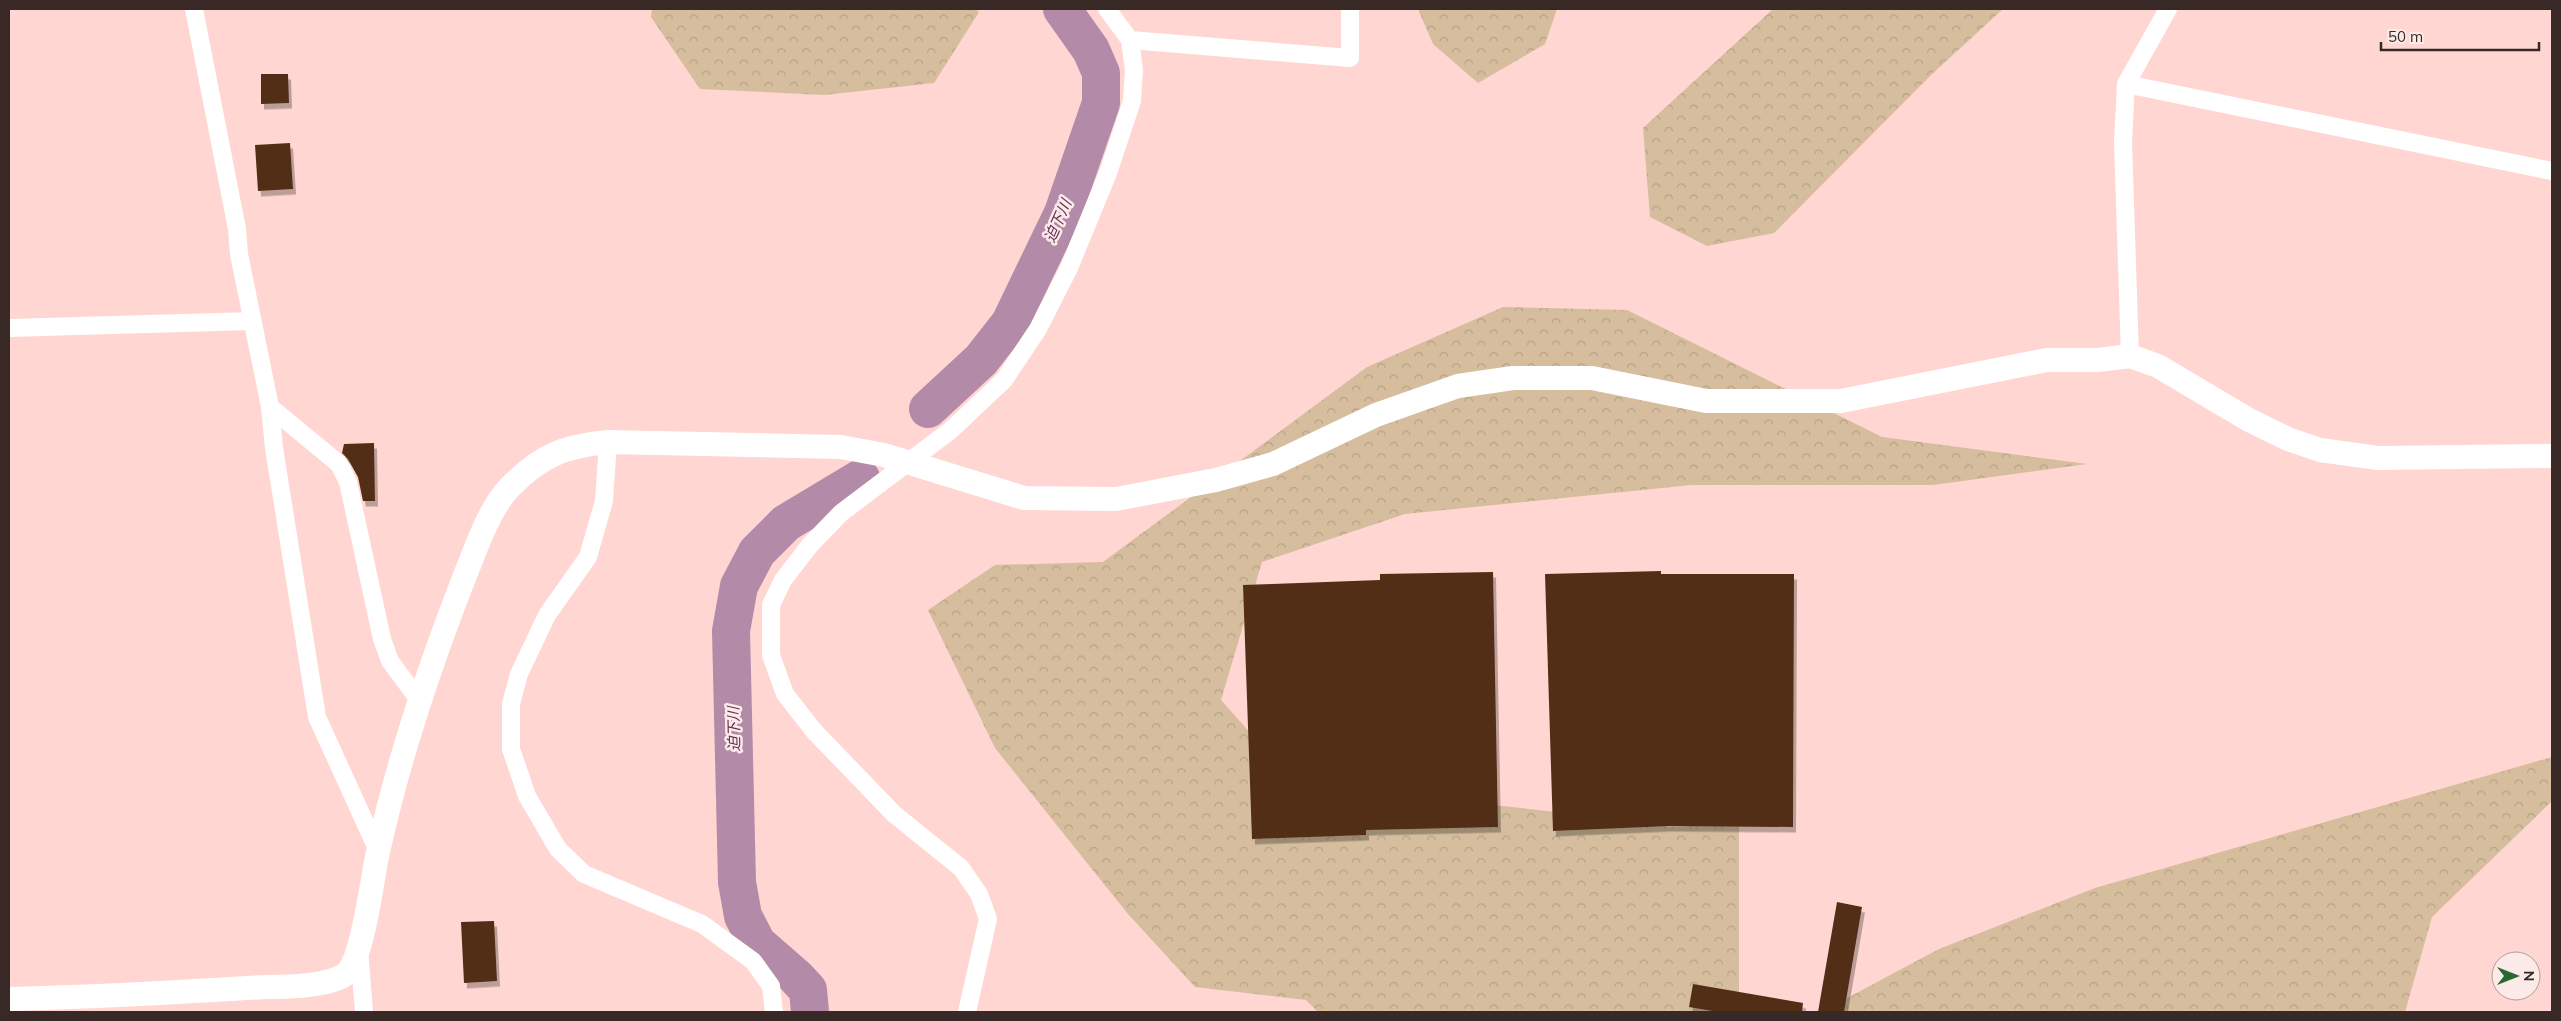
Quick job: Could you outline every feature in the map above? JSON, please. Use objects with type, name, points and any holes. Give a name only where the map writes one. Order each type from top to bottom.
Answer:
[{"type":"street","points":[[194,9],[252,321],[270,407],[274,448],[317,718],[378,851]]},
{"type":"street","points":[[966,1012],[988,920],[979,894],[961,868],[894,814],[814,731],[785,694],[771,655],[771,605],[782,580],[810,545],[841,513],[951,430],[1004,380],[1042,320],[1069,268],[1101,191],[1132,101],[1134,70],[1130,40],[1107,9]]},
{"type":"street","points":[[1130,40],[1350,58],[1350,9]]},
{"type":"street","points":[[2130,356],[2123,142],[2126,84],[2168,9]]},
{"type":"street","points":[[2126,84],[2552,171]]},
{"type":"street","points":[[9,328],[252,321]]},
{"type":"street","points":[[9,999],[114,996],[307,984],[344,975],[354,965],[359,948],[378,851],[419,700],[482,533],[508,490],[547,456],[582,444],[608,442],[841,447],[884,455],[1024,498],[1116,499],[1216,480],[1274,464],[1376,415],[1458,386],[1513,378],[1592,378],[1706,401],[1841,401],[2047,360],[2098,360],[2130,356],[2158,366],[2249,420],[2288,440],[2320,450],[2378,458],[2552,456]]},
{"type":"street","points":[[270,407],[339,464],[348,482],[382,639],[390,660],[419,700]]},
{"type":"street","points":[[608,442],[604,501],[588,556],[547,615],[520,674],[511,704],[511,749],[527,796],[558,849],[584,874],[702,924],[753,961],[771,986],[774,1012]]},
{"type":"street","points":[[359,948],[364,1012]]},
{"type":"green space","points":[[652,9],[975,9],[979,12],[934,83],[824,95],[700,89],[651,17]]},
{"type":"green space","points":[[1418,9],[1557,9],[1545,44],[1478,83],[1433,44]]},
{"type":"green space","points":[[1773,9],[2003,9],[1930,76],[1774,233],[1707,246],[1650,217],[1643,128]]},
{"type":"green space","points":[[1503,307],[1627,310],[1882,437],[2087,464],[1933,485],[1691,485],[1405,514],[1262,562],[1221,700],[1303,792],[1465,802],[1640,821],[1669,827],[1739,824],[1739,1006],[1749,1012],[1318,1012],[1306,1000],[1195,987],[1128,914],[995,748],[928,610],[995,565],[1103,562],[1367,367]]},
{"type":"green space","points":[[2552,757],[2552,801],[2432,917],[2405,1012],[1821,1012],[1939,949],[2095,888]]},
{"type":"building","points":[[261,74],[288,74],[289,103],[261,104]]},
{"type":"building","points":[[290,143],[293,189],[258,191],[255,145]]},
{"type":"building","points":[[374,443],[375,501],[363,501],[358,477],[348,459],[342,453],[344,444]]},
{"type":"building","points":[[1661,571],[1661,574],[1794,574],[1793,827],[1669,826],[1553,831],[1545,574]]},
{"type":"building","points":[[1493,572],[1498,827],[1366,830],[1366,835],[1252,839],[1243,585],[1380,580],[1380,574]]},
{"type":"building","points":[[1837,902],[1862,907],[1844,1012],[1818,1012]]},
{"type":"building","points":[[494,921],[497,981],[464,983],[461,922]]},
{"type":"building","points":[[1693,984],[1803,1003],[1802,1012],[1718,1012],[1689,1007]]},
{"type":"waterway","name":"迫下川","points":[[928,409],[981,360],[1010,323],[1063,213],[1101,103],[1101,73],[1091,50],[1062,9]]},
{"type":"waterway","name":"迫下川","points":[[810,1012],[808,990],[757,943],[743,916],[737,882],[731,631],[739,586],[757,552],[786,523],[861,478]]}]
